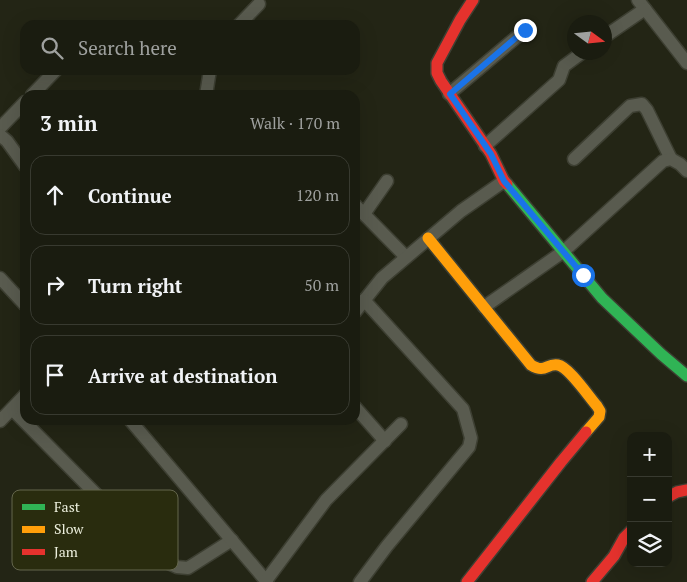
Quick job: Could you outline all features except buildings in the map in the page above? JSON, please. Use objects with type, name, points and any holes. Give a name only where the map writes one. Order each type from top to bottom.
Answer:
[{"type":"street","points":[[473,0],[437,63],[437,73],[441,81],[491,154],[504,181],[602,298],[687,376]]},
{"type":"street","points":[[243,20],[259,4]]},
{"type":"street","points":[[612,30],[641,4],[687,63]]},
{"type":"street","points":[[450,94],[525,30]]},
{"type":"street","points":[[485,146],[559,80],[564,66],[572,60]]},
{"type":"street","points":[[37,90],[51,75]]},
{"type":"street","points":[[207,90],[209,75]]},
{"type":"street","points":[[574,159],[630,106],[642,104],[647,110],[671,159],[687,171]]},
{"type":"street","points":[[0,128],[20,107]]},
{"type":"street","points":[[0,135],[20,159]]},
{"type":"street","points":[[484,307],[564,251],[663,161],[671,159]]},
{"type":"street","points":[[360,208],[387,181]]},
{"type":"street","points":[[360,305],[382,278],[428,238],[461,210],[504,181]]},
{"type":"street","points":[[360,210],[406,257]]},
{"type":"street","points":[[428,238],[531,365],[544,369],[555,365],[561,366],[567,370],[598,406],[600,411],[599,417],[561,462],[467,582]]},
{"type":"street","points":[[0,278],[20,300]]},
{"type":"street","points":[[360,582],[387,546],[470,447],[471,438],[463,409],[364,300]]},
{"type":"street","points":[[0,421],[20,400]]},
{"type":"street","points":[[12,409],[20,417]]},
{"type":"street","points":[[360,413],[385,441]]},
{"type":"street","points":[[134,425],[266,582],[326,500],[401,424]]},
{"type":"street","points":[[28,425],[92,490]]},
{"type":"street","points":[[672,495],[687,490]]},
{"type":"street","points":[[606,547],[627,535]]},
{"type":"street","points":[[585,581],[614,556],[627,536]]},
{"type":"street","points":[[178,567],[188,568],[232,540]]},
{"type":"street","points":[[585,581],[595,562]]},
{"type":"traffic: fast","points":[[507,184],[602,298],[687,376]]},
{"type":"traffic: slow","points":[[428,238],[531,365],[540,369],[551,365],[558,365],[568,371],[579,383],[600,411],[599,417],[586,432]]},
{"type":"traffic: jam","points":[[473,0],[437,63],[437,73],[491,154],[507,184]]},
{"type":"traffic: jam","points":[[467,582],[586,432]]},
{"type":"traffic: jam","points":[[672,495],[687,490]]},
{"type":"traffic: jam","points":[[592,582],[614,556],[627,535]]},
{"type":"route","points":[[525,30],[450,94],[491,154],[504,181],[583,275]]}]
